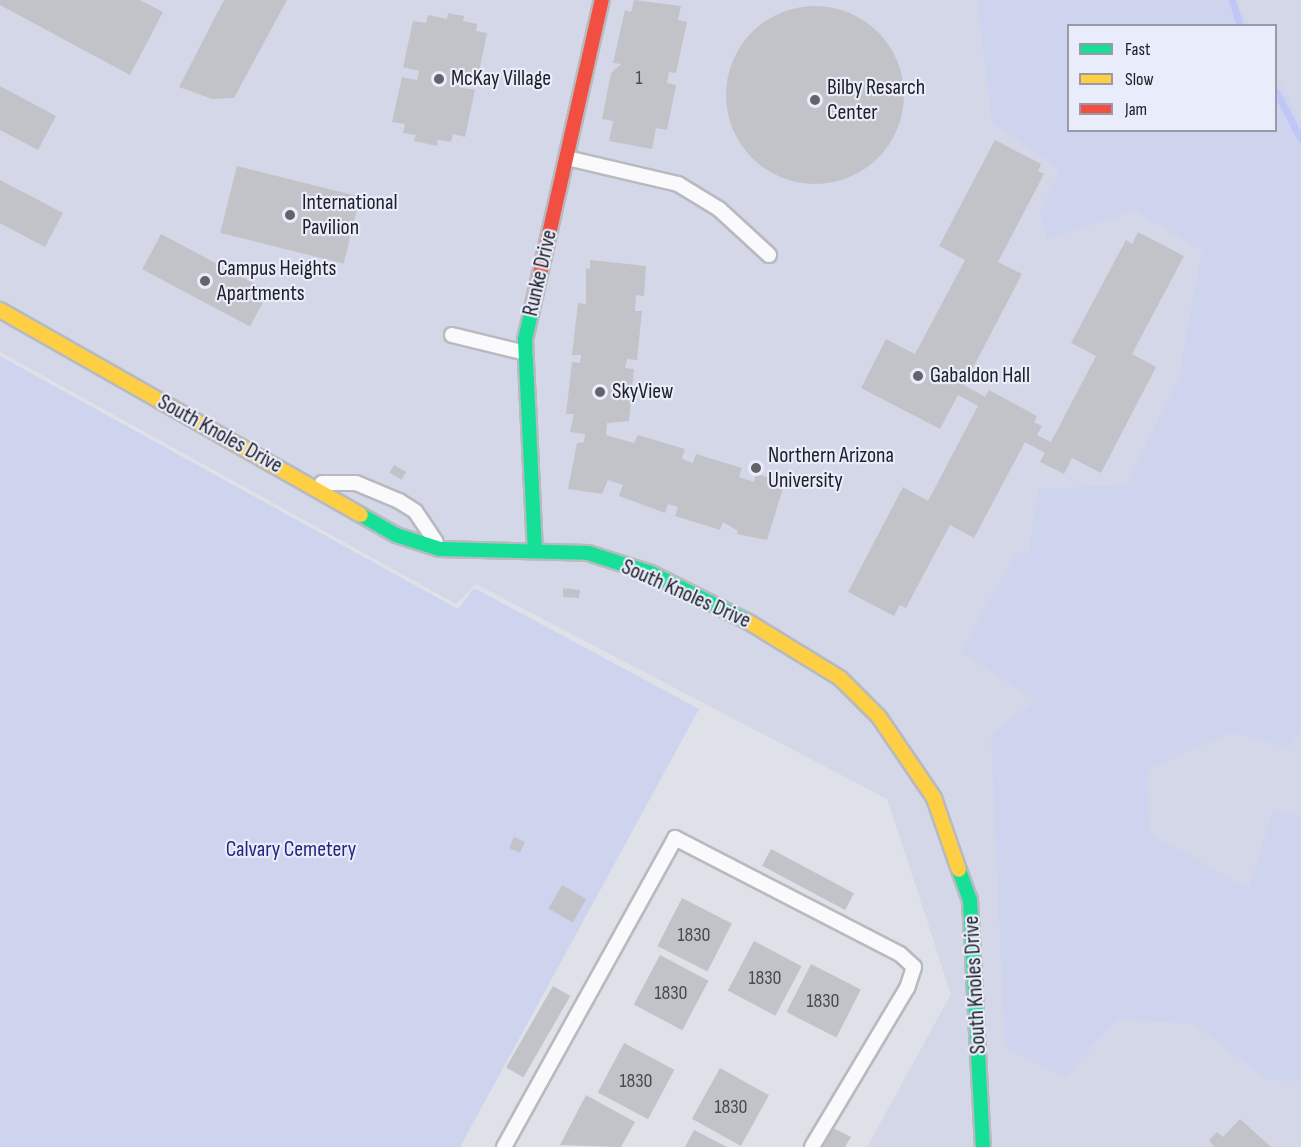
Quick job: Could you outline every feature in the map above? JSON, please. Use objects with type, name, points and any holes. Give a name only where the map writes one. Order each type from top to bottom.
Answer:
[{"type":"street","name":"Runke Drive","points":[[535,550],[526,353],[530,317],[602,0]]},
{"type":"street","name":"South Knoles Drive","points":[[0,310],[396,535],[440,549],[499,553],[535,550],[588,553],[651,573],[732,612],[840,678],[879,717],[934,798],[970,900],[983,1147]]},
{"type":"lane","points":[[567,158],[678,184],[719,208],[769,255]]},
{"type":"lane","points":[[452,335],[526,353]]},
{"type":"lane","points":[[305,483],[356,483],[399,501],[415,511],[440,549]]},
{"type":"lane","points":[[504,1147],[675,838],[900,954],[914,967],[907,988],[812,1147]]},
{"type":"shaded area","name":"Northern Arizona University","points":[[0,0],[1301,0],[1301,1147],[867,1147],[951,994],[887,799],[476,584],[456,604],[0,352]]},
{"type":"green space","points":[[977,0],[1235,0],[1248,24],[1067,24],[1067,132],[1277,132],[1277,76],[1301,121],[1301,732],[1288,748],[1231,732],[1148,770],[1149,833],[1249,889],[1273,810],[1301,816],[1301,1081],[1268,1080],[1194,1024],[1118,1019],[1064,1077],[1005,1048],[991,735],[1035,701],[961,652],[1016,552],[1029,552],[1038,489],[1127,485],[1179,376],[1202,251],[1135,211],[1047,239],[1040,213],[1060,170],[992,122]]},
{"type":"green space","name":"Calvary Cemetery","points":[[0,356],[458,609],[474,588],[699,709],[460,1147],[0,1147]]},
{"type":"building","points":[[0,0],[140,0],[163,12],[130,75],[0,5]]},
{"type":"building","points":[[224,0],[287,0],[234,98],[212,99],[179,87]]},
{"type":"building","points":[[634,0],[681,6],[678,20],[687,22],[676,73],[669,72],[667,83],[676,85],[667,130],[656,128],[652,149],[609,141],[613,121],[602,119],[611,73],[621,64],[613,63],[625,10],[631,12]]},
{"type":"building","name":"Bilby Resarch Center","points":[[815,6],[849,13],[878,32],[897,61],[904,95],[897,129],[878,158],[849,177],[815,184],[781,177],[752,158],[733,129],[726,95],[733,61],[752,32],[781,13]]},
{"type":"building","name":"McKay Village","points":[[448,13],[464,16],[463,21],[477,24],[476,31],[487,33],[477,81],[460,77],[459,87],[475,90],[465,137],[453,134],[451,142],[438,140],[437,146],[414,141],[416,135],[403,133],[405,124],[392,122],[402,77],[417,80],[419,71],[403,67],[413,21],[426,23],[428,15],[447,19]]},
{"type":"building","points":[[0,86],[56,116],[38,150],[0,130]]},
{"type":"building","name":"Gabaldon Hall","points":[[995,140],[1041,164],[1038,171],[1044,174],[998,262],[1022,274],[964,385],[985,397],[989,390],[1037,416],[1034,422],[1042,426],[1037,435],[1051,442],[1096,356],[1071,343],[1126,240],[1132,244],[1138,232],[1184,256],[1132,354],[1156,367],[1101,473],[1072,458],[1064,474],[1040,462],[1045,453],[1025,442],[974,538],[950,525],[906,608],[900,605],[894,616],[848,592],[903,487],[928,501],[978,406],[958,395],[940,429],[861,388],[886,339],[915,354],[965,260],[939,246]]},
{"type":"building","name":"International Pavilion","points":[[237,166],[360,197],[344,264],[220,233]]},
{"type":"building","points":[[0,180],[63,213],[45,247],[0,223]]},
{"type":"building","name":"Campus Heights Apartments","points":[[161,234],[269,291],[250,327],[142,269]]},
{"type":"building","name":"SkyView","points":[[590,260],[646,266],[644,296],[636,295],[635,311],[642,311],[637,360],[627,359],[625,368],[634,369],[629,421],[607,423],[606,435],[634,443],[638,435],[685,449],[682,459],[693,463],[696,454],[742,468],[739,477],[754,482],[756,474],[777,480],[775,485],[783,488],[767,540],[737,534],[738,531],[723,522],[720,530],[675,516],[678,507],[668,504],[665,513],[619,496],[623,485],[608,480],[602,494],[568,489],[577,443],[584,442],[585,434],[570,432],[574,414],[566,414],[572,362],[580,363],[581,355],[572,355],[578,303],[586,304],[586,268],[590,269]]},
{"type":"building","points":[[394,465],[406,472],[402,480],[390,473]]},
{"type":"building","points":[[563,588],[580,590],[579,598],[563,597]]},
{"type":"building","points":[[514,837],[525,842],[520,853],[509,848]]},
{"type":"building","points":[[771,849],[854,893],[845,910],[762,866]]},
{"type":"building","points":[[562,885],[586,899],[573,922],[548,908]]},
{"type":"building","points":[[682,898],[732,923],[707,972],[657,946]]},
{"type":"building","points":[[754,941],[802,966],[775,1016],[728,990]]},
{"type":"building","points":[[660,955],[709,981],[682,1030],[634,1004]]},
{"type":"building","points":[[811,964],[861,989],[836,1038],[786,1012]]},
{"type":"building","points":[[553,986],[570,996],[523,1077],[506,1067]]},
{"type":"building","points":[[624,1043],[674,1070],[648,1119],[598,1092]]},
{"type":"building","points":[[720,1068],[769,1095],[741,1146],[692,1119]]},
{"type":"building","points":[[586,1095],[635,1122],[621,1147],[560,1145]]},
{"type":"building","points":[[1240,1119],[1271,1147],[1214,1147],[1209,1140],[1217,1132],[1223,1137]]},
{"type":"building","points":[[833,1128],[851,1137],[845,1147],[823,1147]]},
{"type":"building","points":[[694,1130],[727,1147],[685,1147]]},
{"type":"waterway","points":[[1232,0],[1239,24]]},
{"type":"waterway","points":[[1277,94],[1301,139]]},
{"type":"traffic: fast","points":[[533,305],[525,340],[535,551]]},
{"type":"traffic: fast","points":[[361,515],[396,535],[440,549],[588,553],[651,573],[747,621]]},
{"type":"traffic: fast","points":[[959,870],[970,900],[983,1147]]},
{"type":"traffic: slow","points":[[0,310],[361,515]]},
{"type":"traffic: slow","points":[[747,621],[840,678],[879,717],[934,798],[959,870]]},
{"type":"traffic: jam","points":[[533,305],[602,0]]},
{"type":"place","name":"McKay Village","points":[[439,79]]},
{"type":"place","name":"Bilby Resarch Center","points":[[815,100]]},
{"type":"place","name":"International Pavilion","points":[[290,215]]},
{"type":"place","name":"Campus Heights Apartments","points":[[205,281]]},
{"type":"place","name":"Gabaldon Hall","points":[[918,376]]},
{"type":"place","name":"SkyView","points":[[600,392]]},
{"type":"place","name":"Northern Arizona University","points":[[756,468]]}]
